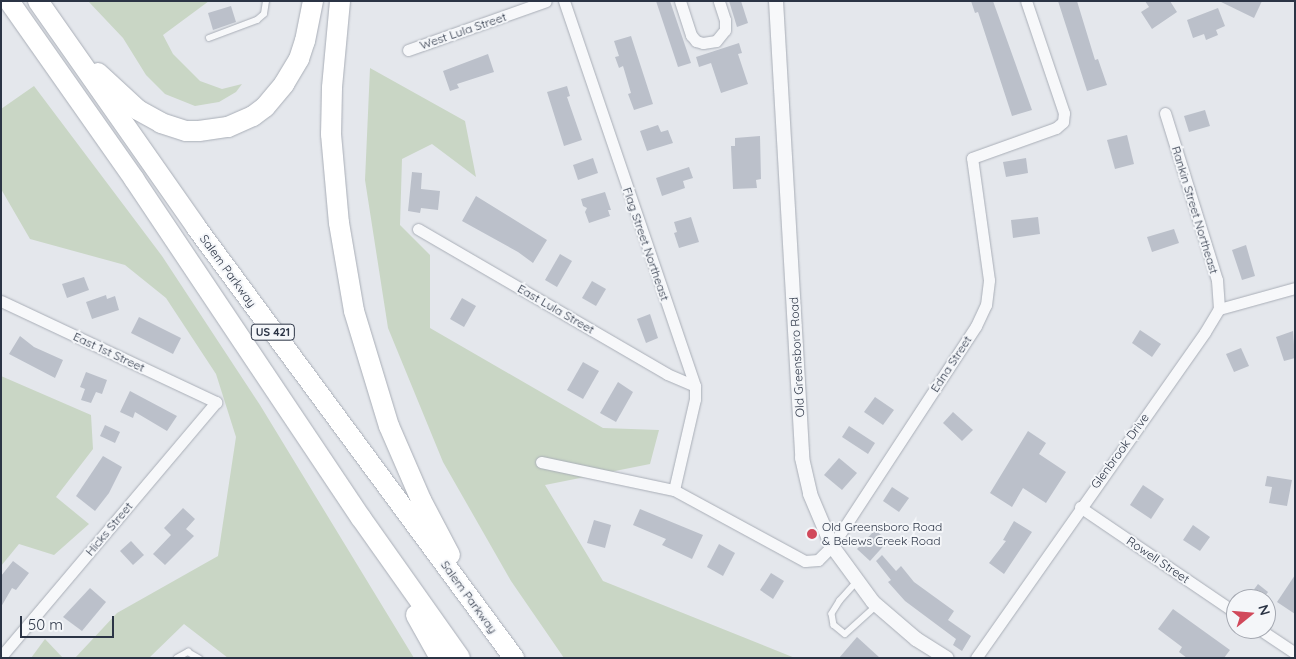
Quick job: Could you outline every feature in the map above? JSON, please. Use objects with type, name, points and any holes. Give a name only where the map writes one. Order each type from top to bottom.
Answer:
[{"type":"highway","name":"Salem Parkway","points":[[9,1],[134,179],[361,518],[460,658]]},
{"type":"highway","name":"Salem Parkway","points":[[38,1],[73,50],[124,128],[514,658]]},
{"type":"highway","points":[[73,50],[126,100],[149,117],[161,123],[186,130],[213,131],[228,127],[253,116],[276,96],[299,59],[309,24],[313,1]]},
{"type":"highway","points":[[340,1],[332,88],[332,143],[339,223],[354,311],[376,388],[404,463],[479,610]]},
{"type":"highway","points":[[361,518],[440,658]]},
{"type":"street","name":"West Lula Street","points":[[408,50],[546,1]]},
{"type":"street","name":"Flag Street Northeast","points":[[564,1],[694,386],[695,399],[674,490]]},
{"type":"street","points":[[680,1],[691,35],[696,41],[703,43],[716,41],[725,30],[725,20],[719,1]]},
{"type":"street","name":"Old Greensboro Road","points":[[776,1],[802,458],[810,494],[832,546],[876,605],[916,639],[946,658]]},
{"type":"street","name":"Edna Street","points":[[541,462],[674,490],[804,561],[818,560],[832,546],[976,326],[986,305],[989,280],[972,158],[1056,128],[1062,122],[1064,113],[1026,1]]},
{"type":"street","name":"Rankin Street Northeast","points":[[1165,113],[1217,280],[1219,309]]},
{"type":"street","name":"East Lula Street","points":[[418,229],[667,374],[694,386]]},
{"type":"street","points":[[1219,309],[1295,288]]},
{"type":"street","name":"East 1st Street","points":[[1,301],[216,402]]},
{"type":"street","name":"Glenbrook Drive","points":[[976,658],[1080,507],[1205,332],[1219,309]]},
{"type":"street","name":"Hicks Street","points":[[1,656],[216,402]]},
{"type":"street","name":"Rowell Street","points":[[1080,507],[1226,606]]},
{"type":"street","points":[[1274,639],[1295,653]]},
{"type":"lane","points":[[209,38],[257,20],[264,14],[266,1]]},
{"type":"lane","points":[[858,581],[840,601],[832,614],[834,625],[845,634],[876,605]]},
{"type":"lane","points":[[177,658],[188,652],[199,658]]},
{"type":"green space","points":[[88,1],[209,1],[163,35],[173,54],[200,81],[222,89],[242,84],[236,92],[219,102],[195,106],[165,94],[146,75],[123,38]]},
{"type":"green space","points":[[370,68],[465,121],[476,177],[432,144],[402,159],[400,225],[430,255],[430,328],[603,428],[659,430],[650,464],[545,485],[603,581],[795,658],[564,658],[511,581],[443,462],[388,328],[365,180]]},
{"type":"green space","points":[[34,86],[162,256],[260,405],[414,658],[228,658],[184,624],[149,658],[75,658],[117,613],[218,556],[236,437],[216,374],[166,298],[125,265],[30,239],[1,189],[1,109]]},
{"type":"green space","points":[[1,376],[91,415],[93,449],[56,497],[89,524],[54,555],[19,544],[1,566]]},
{"type":"green space","points":[[45,639],[63,658],[31,658]]},
{"type":"building","points":[[656,1],[670,1],[691,63],[678,67]]},
{"type":"building","points":[[729,1],[741,1],[748,23],[737,27]]},
{"type":"building","points":[[971,1],[993,1],[1032,110],[1012,116],[978,12],[975,13]]},
{"type":"building","points":[[1058,1],[1077,1],[1095,60],[1098,59],[1107,85],[1087,91]]},
{"type":"building","points":[[1145,1],[1170,1],[1177,12],[1152,29],[1141,12],[1149,7]]},
{"type":"building","points":[[1219,1],[1262,1],[1254,18]]},
{"type":"building","points":[[231,6],[236,22],[213,30],[208,13]]},
{"type":"building","points":[[1218,8],[1225,26],[1216,30],[1218,35],[1206,40],[1204,34],[1193,38],[1187,20]]},
{"type":"building","points":[[631,36],[653,104],[634,110],[628,94],[631,93],[623,66],[619,68],[615,57],[619,56],[614,41]]},
{"type":"building","points":[[739,43],[742,53],[738,54],[748,84],[721,93],[711,63],[699,67],[696,57]]},
{"type":"building","points":[[488,54],[494,72],[457,84],[459,88],[450,91],[443,71]]},
{"type":"building","points":[[567,86],[570,96],[567,97],[582,140],[564,146],[547,92]]},
{"type":"building","points":[[1205,110],[1210,126],[1189,132],[1184,116]]},
{"type":"building","points":[[658,125],[661,132],[668,130],[673,143],[647,151],[640,131]]},
{"type":"building","points":[[1127,135],[1134,164],[1115,169],[1107,140]]},
{"type":"building","points":[[760,136],[761,179],[756,180],[757,188],[733,189],[731,146],[735,146],[735,138]]},
{"type":"building","points":[[593,158],[598,173],[578,180],[573,165]]},
{"type":"building","points":[[1026,158],[1028,173],[1006,177],[1003,162]]},
{"type":"building","points":[[689,167],[693,178],[683,181],[685,188],[662,196],[656,178]]},
{"type":"building","points":[[412,172],[422,173],[421,189],[440,191],[438,210],[421,208],[420,213],[408,211]]},
{"type":"building","points":[[605,192],[611,210],[608,210],[610,216],[589,223],[585,212],[587,208],[583,206],[581,199]]},
{"type":"building","points":[[476,196],[547,240],[533,263],[518,252],[462,221]]},
{"type":"building","points":[[691,217],[699,242],[679,248],[674,233],[677,232],[674,222]]},
{"type":"building","points":[[1038,217],[1040,234],[1013,238],[1011,220]]},
{"type":"building","points":[[1174,229],[1179,243],[1152,252],[1147,237]]},
{"type":"building","points":[[1246,245],[1255,276],[1242,280],[1232,250]]},
{"type":"building","points":[[560,254],[572,261],[557,287],[545,280]]},
{"type":"building","points":[[84,277],[89,290],[67,298],[62,284]]},
{"type":"building","points":[[592,281],[606,289],[596,306],[582,298]]},
{"type":"building","points":[[106,295],[107,299],[115,296],[119,310],[92,319],[86,302]]},
{"type":"building","points":[[462,298],[476,306],[464,327],[450,319]]},
{"type":"building","points":[[650,314],[658,338],[646,343],[637,319]]},
{"type":"building","points":[[139,317],[181,338],[173,354],[131,333]]},
{"type":"building","points":[[1140,330],[1161,344],[1152,357],[1132,343]]},
{"type":"building","points":[[1293,331],[1295,358],[1284,361],[1276,337]]},
{"type":"building","points":[[20,336],[34,347],[63,360],[55,378],[9,354]]},
{"type":"building","points":[[1241,348],[1249,366],[1234,372],[1226,354]]},
{"type":"building","points":[[583,362],[599,371],[583,399],[567,390]]},
{"type":"building","points":[[86,372],[107,380],[102,394],[96,392],[91,403],[81,400],[85,389],[80,387]]},
{"type":"building","points":[[618,382],[633,392],[616,422],[600,413]]},
{"type":"building","points":[[130,391],[177,416],[167,431],[135,412],[133,418],[120,412]]},
{"type":"building","points":[[875,397],[894,410],[883,425],[864,412]]},
{"type":"building","points":[[953,412],[973,430],[962,441],[943,423]]},
{"type":"building","points":[[105,425],[120,432],[115,443],[100,436]]},
{"type":"building","points":[[849,426],[875,443],[868,454],[842,437]]},
{"type":"building","points":[[1028,431],[1046,443],[1039,454],[1066,472],[1046,503],[1023,488],[1012,507],[990,493]]},
{"type":"building","points":[[103,456],[122,467],[109,493],[95,511],[76,496]]},
{"type":"building","points":[[839,458],[857,473],[842,490],[824,475]]},
{"type":"building","points":[[1267,476],[1292,480],[1287,506],[1269,503],[1272,487],[1265,486]]},
{"type":"building","points":[[1143,485],[1164,499],[1151,519],[1130,505]]},
{"type":"building","points":[[892,487],[909,498],[899,512],[883,501]]},
{"type":"building","points":[[183,508],[195,519],[186,529],[194,536],[165,565],[153,554],[171,535],[164,528]]},
{"type":"building","points":[[640,509],[703,535],[692,559],[662,545],[666,539],[633,525]]},
{"type":"building","points":[[594,520],[611,525],[605,548],[587,543]]},
{"type":"building","points":[[1014,521],[1032,532],[1004,574],[989,563],[1006,541],[1003,540]]},
{"type":"building","points":[[1193,525],[1210,537],[1200,551],[1183,540]]},
{"type":"building","points":[[875,530],[888,541],[870,561],[857,549]]},
{"type":"building","points":[[131,541],[144,555],[133,565],[120,551]]},
{"type":"building","points":[[719,544],[735,553],[723,576],[707,567]]},
{"type":"building","points":[[882,555],[896,571],[901,566],[914,582],[954,611],[948,620],[971,636],[962,651],[953,645],[956,639],[905,601],[888,582],[891,580],[876,561]]},
{"type":"building","points":[[13,561],[29,573],[16,590],[12,588],[1,607],[1,576]]},
{"type":"building","points":[[771,573],[784,581],[773,599],[760,590]]},
{"type":"building","points":[[1295,575],[1295,614],[1277,602]]},
{"type":"building","points":[[1258,584],[1264,589],[1254,589]]},
{"type":"building","points":[[90,588],[106,602],[82,631],[63,617]]},
{"type":"building","points":[[1173,609],[1230,650],[1224,658],[1187,658],[1179,652],[1182,647],[1158,629]]},
{"type":"building","points":[[857,637],[880,658],[839,658]]},
{"type":"place","name":"Old Greensboro Road & Belews Creek Road","points":[[812,534]]}]
